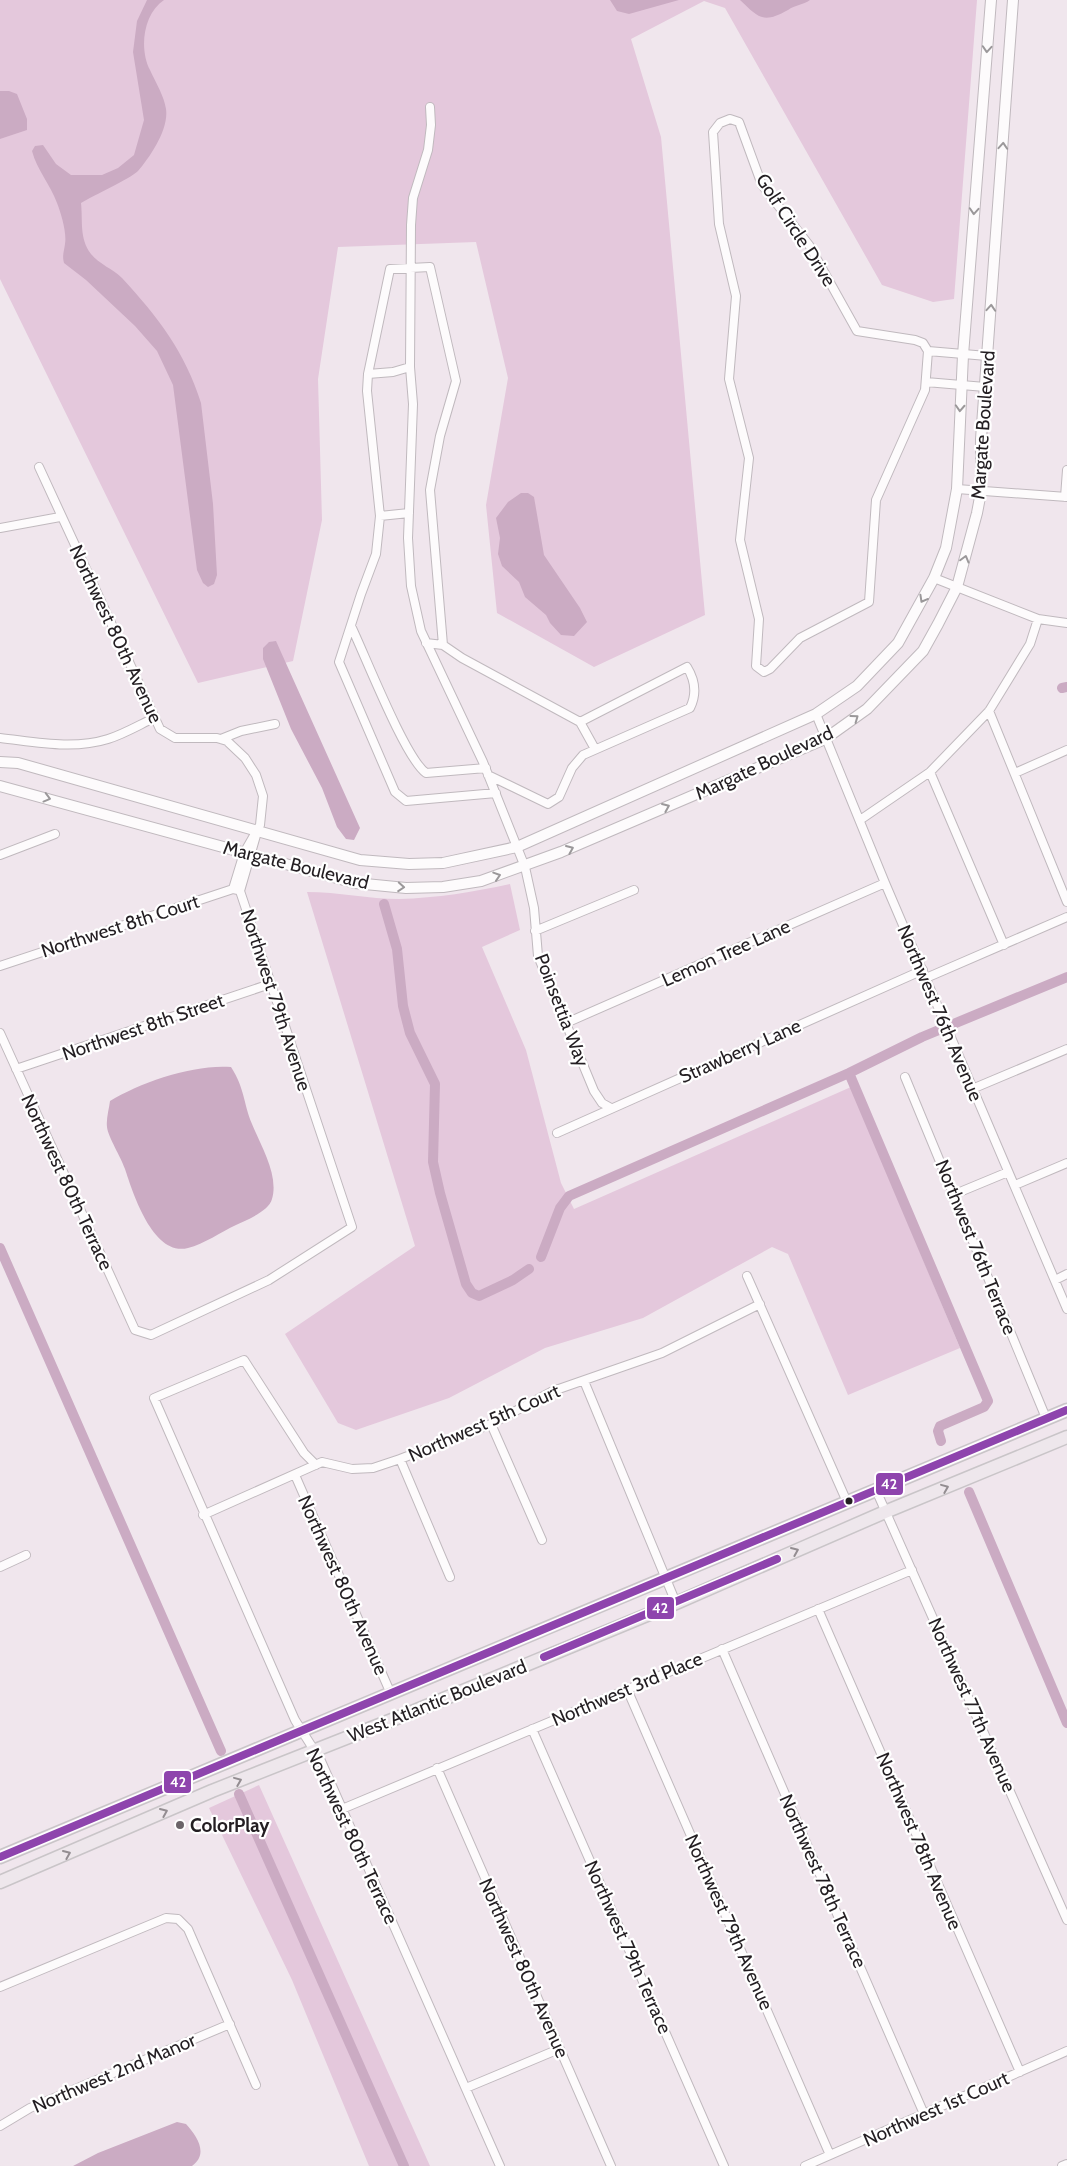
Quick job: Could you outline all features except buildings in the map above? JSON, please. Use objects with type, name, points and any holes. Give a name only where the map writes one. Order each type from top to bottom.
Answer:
[{"type":"main road","name":"West Atlantic Boulevard","points":[[0,1857],[1067,1410]]},
{"type":"main road","name":"West Atlantic Boulevard","points":[[0,1882],[212,1792],[676,1603],[885,1512],[1067,1437]]},
{"type":"street","name":"Margate Boulevard","points":[[0,762],[18,763],[360,860],[409,864],[443,863],[517,847],[816,714],[857,686],[898,643],[934,578],[946,548],[956,489],[963,355],[991,0]]},
{"type":"street","name":"Margate Boulevard","points":[[0,786],[355,883],[406,888],[443,887],[480,881],[525,867],[825,739],[867,709],[923,650],[957,587],[981,492],[987,356],[1013,0]]},
{"type":"street","name":"Poinsettia Way","points":[[430,107],[431,125],[428,150],[413,198],[410,366],[413,404],[409,513],[411,586],[421,631],[487,771],[525,867],[534,908],[538,956],[594,1091],[602,1103],[611,1108]]},
{"type":"street","name":"Golf Circle Drive","points":[[730,119],[739,122],[762,185],[809,246],[856,330],[915,340],[924,343],[928,351],[925,390],[876,500],[869,602],[800,638],[770,670],[759,670],[755,659],[759,619],[740,540],[749,458],[729,379],[736,296],[719,224],[713,132],[720,123],[730,119]]},
{"type":"street","points":[[443,645],[430,490],[440,436],[456,381],[430,267],[390,269],[368,374],[367,391],[380,516],[376,554],[339,662],[394,792],[406,800],[496,793]]},
{"type":"street","name":"Golf Circle Drive","points":[[928,351],[987,356]]},
{"type":"street","points":[[368,374],[393,372],[410,366]]},
{"type":"street","points":[[926,382],[985,387]]},
{"type":"street","name":"Northwest 80th Avenue","points":[[39,467],[60,517],[160,729],[169,737],[183,740],[221,739],[241,731],[275,724]]},
{"type":"street","points":[[956,489],[1066,497],[1067,470]]},
{"type":"street","points":[[380,516],[409,513]]},
{"type":"street","points":[[0,528],[60,517]]},
{"type":"street","points":[[934,578],[1038,619],[1067,623]]},
{"type":"street","points":[[860,820],[930,772],[989,711],[1030,644],[1038,619]]},
{"type":"street","points":[[352,626],[408,748],[421,769],[426,773],[487,771],[548,804],[558,797],[572,768],[583,755],[690,708],[695,698],[692,676],[687,667],[580,722]]},
{"type":"street","points":[[426,642],[443,645],[462,658],[580,722],[595,750]]},
{"type":"street","points":[[989,711],[1067,902]]},
{"type":"street","name":"Northwest 76th Avenue","points":[[816,714],[972,1090],[1067,1309]]},
{"type":"street","points":[[0,738],[45,744],[90,742],[108,739],[154,718]]},
{"type":"street","points":[[221,739],[237,748],[245,758],[260,786],[263,803],[260,825],[257,832]]},
{"type":"street","points":[[1015,772],[1067,750]]},
{"type":"street","points":[[930,772],[1004,945]]},
{"type":"street","name":"Northwest 79th Avenue","points":[[135,1330],[151,1335],[269,1280],[352,1227],[270,984],[236,890],[257,832]]},
{"type":"street","points":[[0,855],[55,834]]},
{"type":"street","name":"Lemon Tree Lane","points":[[566,1023],[885,883]]},
{"type":"street","name":"Northwest 8th Court","points":[[0,966],[236,890]]},
{"type":"street","points":[[535,931],[634,890]]},
{"type":"street","points":[[926,978],[1067,917]]},
{"type":"street","name":"Strawberry Lane","points":[[557,1133],[923,970]]},
{"type":"street","name":"Northwest 8th Street","points":[[16,1069],[270,984]]},
{"type":"street","name":"Northwest 80th Terrace","points":[[0,1033],[135,1330]]},
{"type":"street","points":[[972,1090],[1067,1049]]},
{"type":"street","name":"Northwest 76th Terrace","points":[[905,1078],[955,1194],[1046,1418]]},
{"type":"street","points":[[1014,1185],[1067,1162]]},
{"type":"street","points":[[955,1194],[1008,1172]]},
{"type":"street","points":[[1055,1280],[1067,1274]]},
{"type":"street","points":[[747,1276],[848,1502]]},
{"type":"street","name":"Northwest 5th Court","points":[[203,1515],[322,1462],[352,1468],[373,1468],[400,1460],[491,1424],[553,1392],[662,1353],[760,1304]]},
{"type":"street","name":"Northwest 80th Terrace","points":[[316,1465],[304,1453],[244,1360],[154,1398],[203,1515],[301,1732],[321,1761],[500,2166]]},
{"type":"street","points":[[584,1381],[676,1603]]},
{"type":"street","points":[[491,1424],[542,1540]]},
{"type":"street","points":[[400,1460],[450,1578]]},
{"type":"street","name":"Northwest 80th Avenue","points":[[295,1475],[391,1694]]},
{"type":"street","name":"Northwest 77th Avenue","points":[[876,1490],[1067,1920]]},
{"type":"street","points":[[0,1566],[26,1556]]},
{"type":"street","name":"Northwest 3rd Place","points":[[342,1809],[912,1570]]},
{"type":"street","name":"Northwest 78th Avenue","points":[[818,1609],[1020,2072]]},
{"type":"street","name":"Northwest 78th Terrace","points":[[722,1649],[924,2114]]},
{"type":"street","name":"Northwest 79th Avenue","points":[[627,1689],[830,2155]]},
{"type":"street","name":"Northwest 79th Terrace","points":[[532,1729],[724,2166]]},
{"type":"street","name":"Northwest 80th Avenue","points":[[437,1768],[612,2166]]},
{"type":"street","points":[[0,1987],[166,1918],[178,1919],[188,1929],[256,2085]]},
{"type":"street","name":"Northwest 2nd Manor","points":[[0,2126],[30,2108],[230,2024]]},
{"type":"street","points":[[466,2088],[559,2049]]},
{"type":"street","name":"Northwest 1st Court","points":[[805,2166],[1067,2051]]},
{"type":"street","points":[[1062,2166],[1067,2164]]},
{"type":"shaded area","points":[[0,0],[977,0],[954,299],[933,302],[882,285],[725,8],[704,1],[631,39],[661,137],[705,615],[594,667],[497,613],[486,505],[508,378],[476,242],[338,247],[318,379],[322,520],[293,661],[198,683],[0,279]]},
{"type":"shaded area","points":[[147,0],[164,0],[151,14],[147,23],[144,42],[147,62],[165,104],[165,125],[153,151],[138,171],[81,203],[82,229],[87,248],[91,254],[122,278],[159,321],[187,367],[201,403],[213,504],[217,575],[214,584],[208,587],[203,583],[197,570],[173,385],[157,351],[135,326],[86,280],[64,263],[65,234],[62,217],[32,151],[35,146],[43,145],[56,164],[71,175],[102,175],[118,168],[134,155],[144,120],[133,52],[137,21]]},
{"type":"shaded area","points":[[610,0],[679,0],[629,14],[617,11]]},
{"type":"shaded area","points":[[740,0],[810,0],[767,18],[757,15]]},
{"type":"shaded area","points":[[0,91],[9,91],[17,94],[27,119],[27,130],[0,139]]},
{"type":"shaded area","points":[[521,493],[528,493],[534,497],[544,555],[580,608],[587,622],[574,636],[561,635],[550,623],[546,615],[525,597],[519,582],[502,566],[498,554],[500,538],[496,518],[508,502]]},
{"type":"shaded area","points":[[276,641],[360,828],[354,840],[346,839],[337,827],[322,788],[291,729],[263,659],[263,648],[269,642]]},
{"type":"shaded area","points":[[510,884],[520,930],[482,947],[526,1050],[561,1183],[574,1209],[851,1087],[960,1348],[848,1395],[788,1254],[772,1247],[643,1318],[545,1348],[449,1398],[356,1430],[338,1423],[285,1334],[415,1246],[307,892],[399,899],[455,894]]},
{"type":"shaded area","points":[[231,1067],[239,1082],[249,1116],[271,1171],[274,1190],[272,1199],[267,1207],[257,1215],[194,1246],[176,1248],[165,1243],[155,1233],[139,1207],[108,1131],[107,1121],[110,1101],[152,1081],[185,1071],[201,1068]]},
{"type":"shaded area","points":[[259,1785],[430,2166],[369,2166],[292,1980],[209,1808]]},
{"type":"shaded area","points":[[177,2122],[186,2124],[197,2139],[200,2156],[192,2166],[73,2166],[98,2153]]},
{"type":"waterway","points":[[1062,688],[1067,687]]},
{"type":"waterway","points":[[384,904],[397,949],[403,1006],[410,1033],[435,1084],[433,1162],[466,1284],[472,1293],[479,1296],[513,1280],[529,1269]]},
{"type":"waterway","points":[[541,1257],[560,1208],[569,1196],[849,1073],[922,1037],[1067,977]]},
{"type":"waterway","points":[[849,1073],[988,1401],[984,1407],[940,1426],[938,1431],[941,1441]]},
{"type":"waterway","points":[[0,1248],[221,1751]]},
{"type":"waterway","points":[[969,1492],[1067,1723]]},
{"type":"waterway","points":[[239,1794],[404,2166]]},
{"type":"transit line","name":"42","points":[[0,1857],[1067,1410]]},
{"type":"transit line","name":"42","points":[[544,1657],[777,1559]]},
{"type":"place","name":"ColorPlay","points":[[180,1825]]}]
